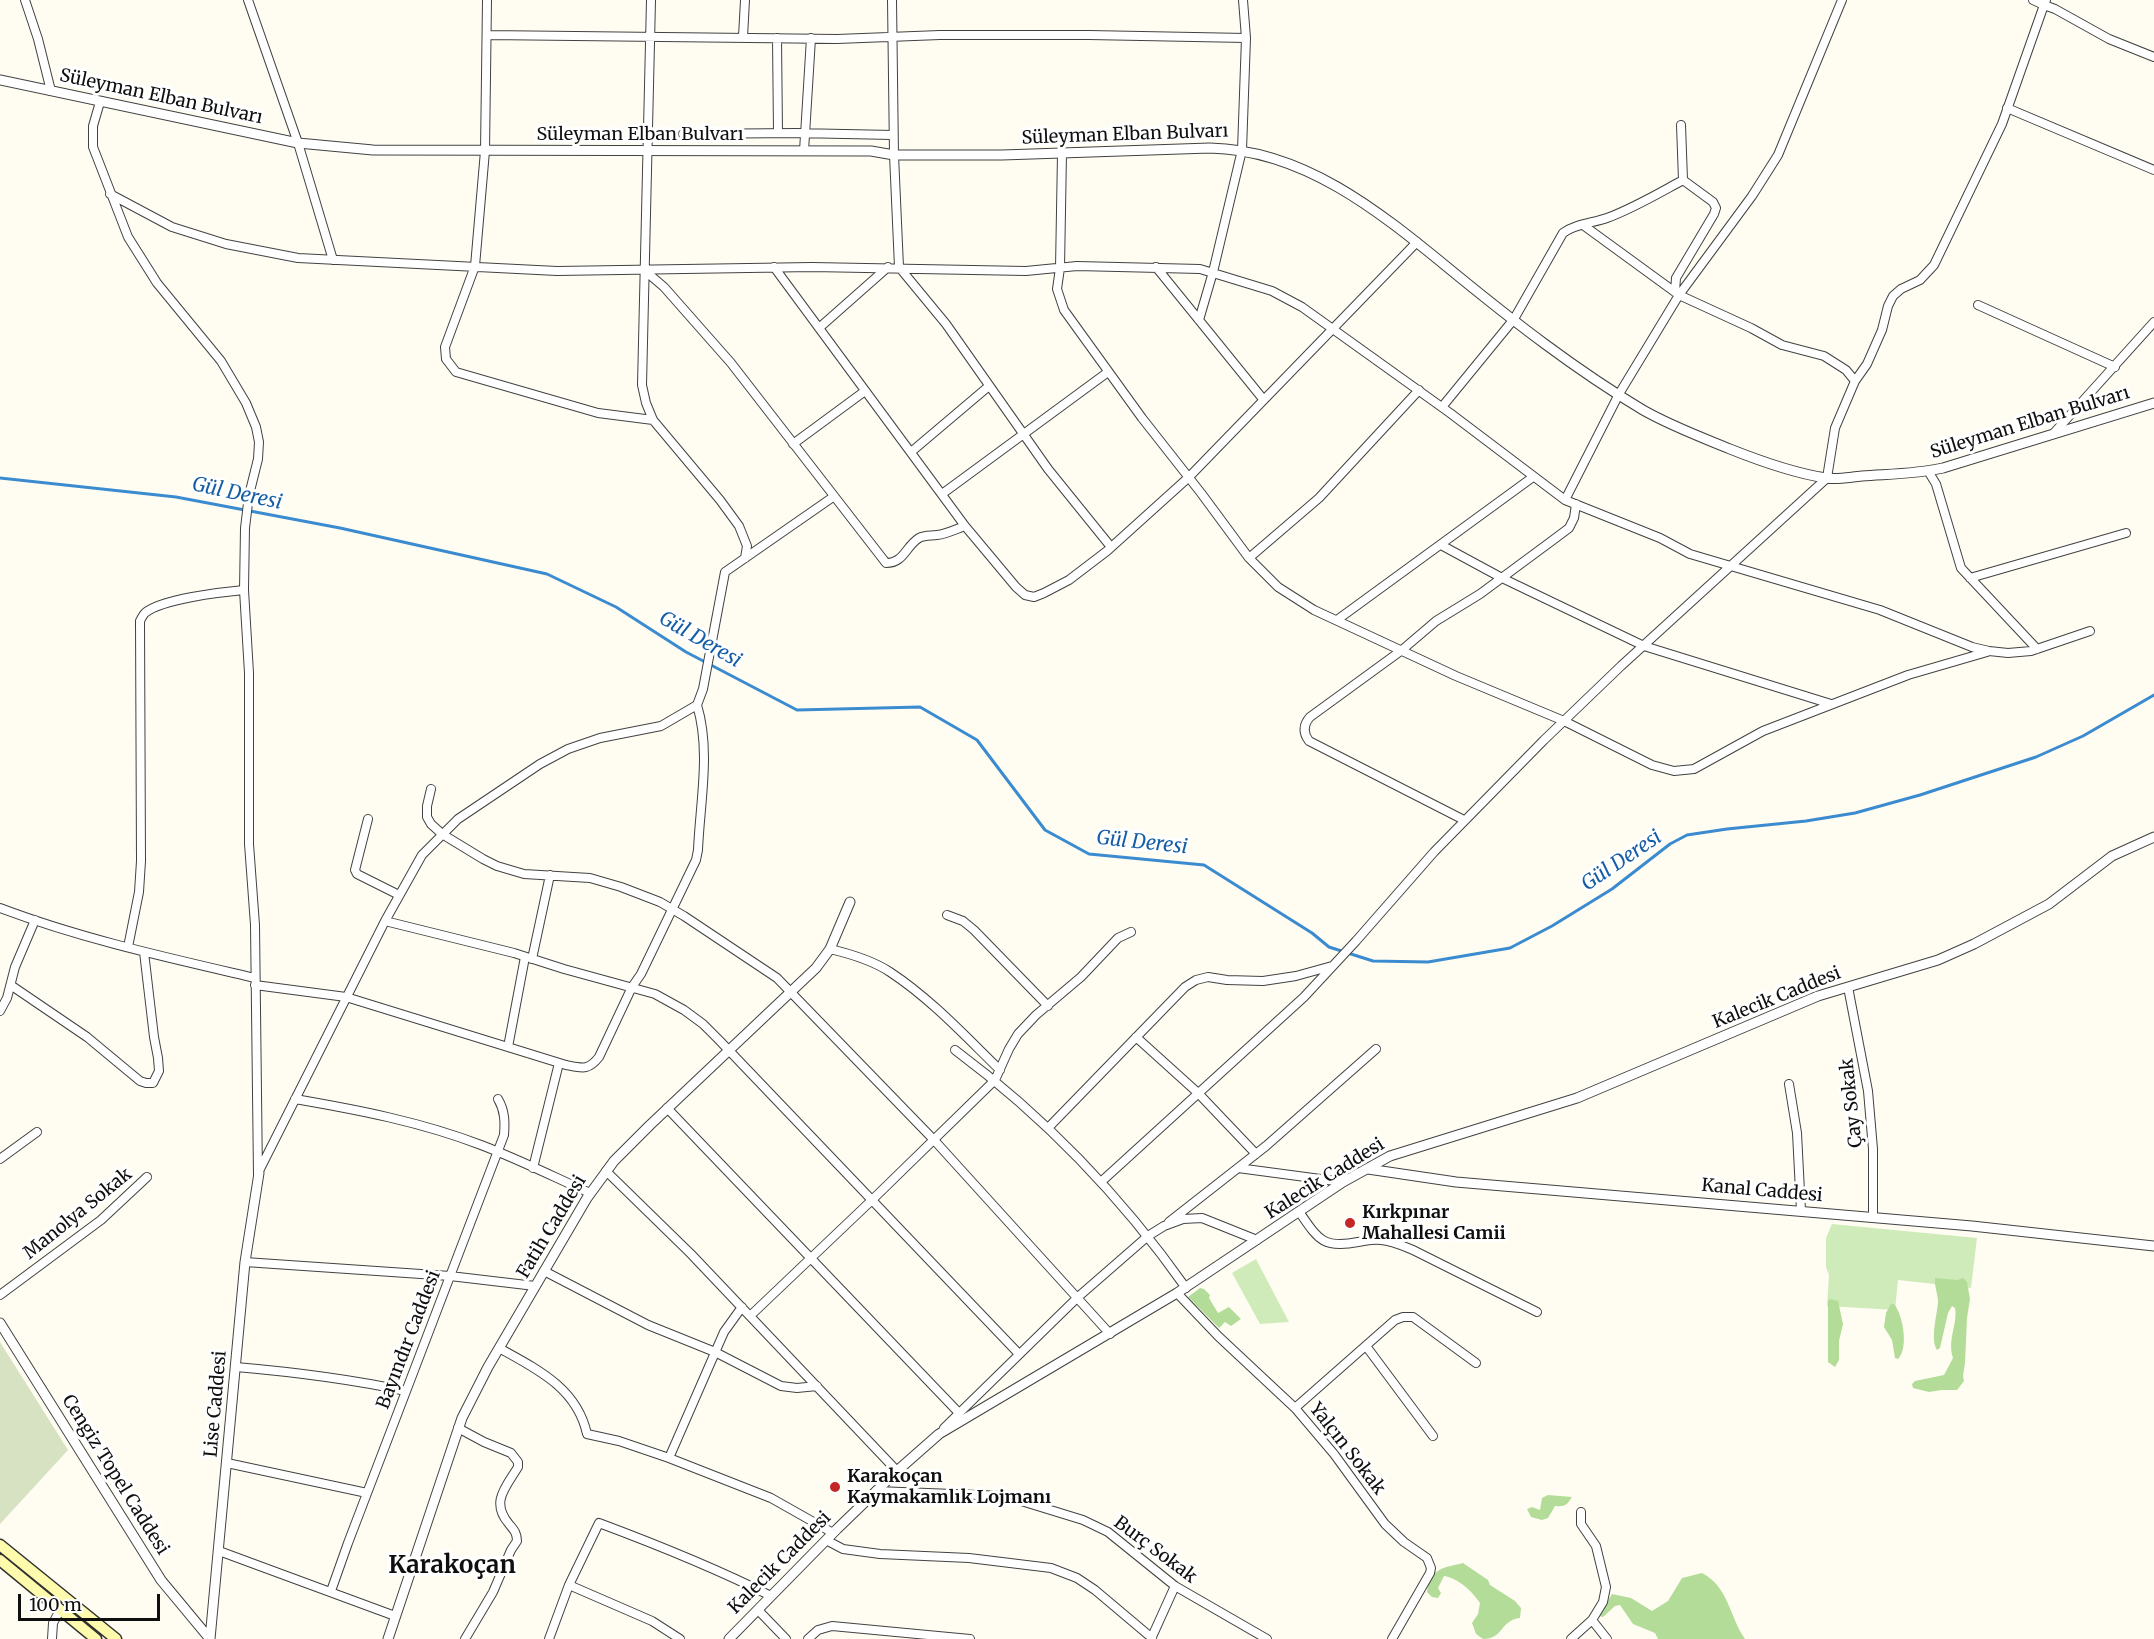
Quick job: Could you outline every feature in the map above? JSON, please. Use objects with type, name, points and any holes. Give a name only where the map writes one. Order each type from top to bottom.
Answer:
[{"type":"main road","points":[[0,1545],[116,1639]]},
{"type":"main road","points":[[0,1560],[96,1639]]},
{"type":"street","points":[[25,0],[51,91]]},
{"type":"street","points":[[248,0],[298,143],[333,260]]},
{"type":"street","points":[[487,0],[485,151],[475,266],[445,347],[446,358],[456,372],[598,412],[653,420]]},
{"type":"street","points":[[651,0],[642,385],[653,420],[739,526],[747,546],[745,558]]},
{"type":"street","points":[[743,37],[745,0]]},
{"type":"street","points":[[892,0],[893,135],[899,267],[946,324],[1048,469],[1111,547]]},
{"type":"street","points":[[1199,320],[1213,272],[1242,150],[1246,38],[1243,0]]},
{"type":"street","points":[[1565,500],[1619,394],[1677,293],[1752,196],[1778,155],[1842,0]]},
{"type":"street","points":[[2033,0],[2045,3],[2109,39],[2154,57]]},
{"type":"street","points":[[1101,1181],[1304,997],[1464,820],[1564,721],[1827,478],[1835,428],[1855,381],[1867,364],[1882,330],[1888,306],[1893,296],[1901,289],[1920,280],[1934,265],[2002,124],[2045,3]]},
{"type":"street","points":[[487,35],[777,38],[1089,35],[1246,38]]},
{"type":"street","points":[[777,38],[778,133]]},
{"type":"street","points":[[804,151],[811,38]]},
{"type":"street","name":"Süleyman Elban Bulvarı","points":[[0,80],[298,143],[373,150],[871,151],[894,155],[1002,155],[1210,148],[1242,150],[1288,164],[1357,197],[1574,366],[1669,423],[1758,460],[1827,478],[1929,471],[2154,403]]},
{"type":"street","points":[[100,102],[92,137],[97,160],[128,237],[183,317],[221,361],[246,403],[256,427],[259,442],[245,528],[244,590],[249,673],[249,844],[255,925],[258,1175]]},
{"type":"street","points":[[2007,108],[2154,170]]},
{"type":"street","points":[[1681,125],[1683,180]]},
{"type":"street","points":[[682,134],[893,135]]},
{"type":"street","points":[[1062,153],[1060,268],[1057,289],[1064,310],[1142,418],[1249,558],[1278,587],[1291,596],[1402,650],[1564,721],[1652,765],[1674,771],[1694,769],[1763,731],[1831,704],[1908,675],[1989,651]]},
{"type":"street","points":[[1677,293],[1676,278],[1715,211],[1713,202],[1683,180]]},
{"type":"street","points":[[1442,407],[1514,319],[1560,236],[1567,230],[1607,218],[1637,205],[1683,180]]},
{"type":"street","points":[[110,194],[172,227],[226,244],[298,258],[557,271],[774,267],[899,267],[1026,271],[1101,266],[1200,269],[1272,291],[1302,307],[1419,390],[1565,500],[1660,538],[1690,554],[1880,610],[1972,647],[1989,651],[2037,649],[2090,631]]},
{"type":"street","points":[[1583,225],[1677,293],[1782,345],[1824,356],[1846,370],[1855,381]]},
{"type":"street","points":[[774,267],[965,526],[1016,587],[1024,595],[1034,597],[1069,580],[1111,547],[1189,477],[1417,242]]},
{"type":"street","points":[[819,328],[888,267]]},
{"type":"street","points":[[1156,267],[1263,399]]},
{"type":"street","points":[[644,270],[664,287],[731,363],[886,563],[902,559],[910,546],[921,537],[938,535],[965,526]]},
{"type":"street","points":[[1978,305],[2115,367]]},
{"type":"street","points":[[2054,434],[2154,322]]},
{"type":"street","points":[[942,494],[1108,372]]},
{"type":"street","points":[[911,452],[989,386]]},
{"type":"street","points":[[1249,558],[1319,498],[1419,390]]},
{"type":"street","points":[[793,444],[865,391]]},
{"type":"street","points":[[1929,471],[1936,484],[1959,564],[2037,649]]},
{"type":"street","points":[[1337,620],[1533,477]]},
{"type":"street","points":[[258,1175],[346,997],[422,855],[458,819],[505,786],[559,754],[600,738],[660,726],[697,705],[704,689],[725,572],[833,496]]},
{"type":"street","points":[[1464,820],[1309,741],[1304,729],[1310,717],[1402,650],[1436,621],[1502,579],[1569,528],[1574,518],[1576,504]]},
{"type":"street","points":[[1970,578],[2126,533]]},
{"type":"street","points":[[1441,545],[1502,579],[1644,646],[1831,704]]},
{"type":"street","points":[[128,947],[139,892],[141,861],[140,621],[145,613],[168,603],[220,592],[244,590]]},
{"type":"street","points":[[0,908],[144,952],[255,982],[346,997],[559,1063],[582,1068],[593,1065],[632,987],[641,974],[691,871],[698,850],[704,732],[697,705]]},
{"type":"street","points":[[431,789],[427,806],[427,817],[431,824],[442,834],[497,866],[524,874],[590,878],[660,902],[777,978],[934,1140],[1110,1334]]},
{"type":"street","points":[[368,819],[355,870],[357,874],[399,895]]},
{"type":"street","name":"Kalecik Caddesi","points":[[729,1639],[876,1491],[939,1434],[1181,1291],[1343,1182],[1390,1156],[1576,1098],[1818,996],[1938,960],[1974,944],[2049,904],[2123,850],[2154,837]]},
{"type":"street","points":[[508,1047],[550,874]]},
{"type":"street","name":"Fatih Caddesi","points":[[388,1639],[462,1418],[590,1193],[614,1161],[667,1108],[816,968],[830,948],[850,902]]},
{"type":"street","points":[[947,915],[963,921],[974,930],[1048,1006]]},
{"type":"street","points":[[0,1011],[12,986],[15,967],[34,920]]},
{"type":"street","points":[[385,921],[632,987],[655,994],[684,1010],[703,1024],[1019,1354]]},
{"type":"street","points":[[750,1316],[995,1080],[1018,1034],[1081,977],[1118,938],[1131,932]]},
{"type":"street","points":[[830,948],[858,956],[890,971],[943,1014],[1000,1070]]},
{"type":"street","points":[[12,986],[87,1037],[140,1081],[153,1083],[159,1071],[144,952]]},
{"type":"street","points":[[1048,1128],[1185,987],[1196,980],[1208,977],[1263,981],[1296,976],[1333,966]]},
{"type":"street","name":"Çay Sokak","points":[[1848,987],[1868,1091],[1873,1149],[1873,1218]]},
{"type":"street","points":[[1136,1037],[1198,1093],[1256,1154]]},
{"type":"street","points":[[939,1434],[1078,1298],[1148,1236],[1256,1154],[1376,1049]]},
{"type":"street","name":"Yalçın Sokak","points":[[955,1050],[995,1080],[1048,1128],[1101,1181],[1148,1236],[1181,1291],[1218,1336],[1294,1407],[1334,1454],[1385,1524],[1404,1542],[1427,1558],[1430,1563],[1430,1573],[1392,1639]]},
{"type":"street","points":[[533,1168],[559,1063]]},
{"type":"street","points":[[1789,1084],[1797,1133],[1801,1211]]},
{"type":"street","points":[[295,1099],[373,1112],[431,1128],[497,1152],[590,1193]]},
{"type":"street","name":"Bayındır Caddesi","points":[[331,1591],[504,1135],[505,1118],[498,1099]]},
{"type":"street","points":[[667,1108],[959,1413]]},
{"type":"street","points":[[0,1159],[37,1132]]},
{"type":"street","points":[[1238,1168],[1343,1182]]},
{"type":"street","name":"Kanal Caddesi","points":[[1368,1169],[1456,1182],[1801,1211],[2154,1246]]},
{"type":"street","points":[[606,1172],[742,1307],[897,1471]]},
{"type":"street","name":"Lise Caddesi","points":[[210,1639],[245,1262],[258,1175]]},
{"type":"street","name":"Manolya Sokak","points":[[0,1295],[101,1220],[147,1177]]},
{"type":"street","points":[[1300,1213],[1317,1237],[1325,1242],[1340,1245],[1381,1239],[1394,1243],[1413,1250],[1537,1312]]},
{"type":"street","points":[[1164,1226],[1183,1219],[1202,1218],[1257,1240]]},
{"type":"street","points":[[245,1262],[450,1276],[536,1286]]},
{"type":"street","points":[[544,1271],[648,1325],[715,1352],[781,1386],[797,1388],[817,1386]]},
{"type":"street","points":[[669,1458],[724,1332],[742,1307]]},
{"type":"street","points":[[1294,1407],[1395,1320],[1403,1317],[1413,1317],[1476,1363]]},
{"type":"street","name":"Cengiz Topel Caddesi","points":[[0,1323],[161,1580],[210,1639]]},
{"type":"street","points":[[1366,1346],[1433,1436]]},
{"type":"street","points":[[500,1348],[548,1376],[565,1391],[585,1422],[587,1434],[619,1441],[669,1458],[771,1498],[843,1549],[880,1554],[969,1558],[1051,1568],[1077,1578],[1095,1590],[1152,1638],[1175,1586]]},
{"type":"street","points":[[236,1366],[303,1372],[406,1391]]},
{"type":"street","points":[[458,1428],[511,1453],[518,1462],[518,1467],[501,1496],[499,1505],[504,1518],[515,1531],[517,1541],[493,1593],[465,1639]]},
{"type":"street","points":[[227,1463],[367,1493]]},
{"type":"street","name":"Burç Sokak","points":[[876,1491],[991,1494],[1020,1499],[1099,1527],[1175,1586],[1267,1639]]},
{"type":"street","points":[[1571,1639],[1592,1620],[1603,1602],[1606,1587],[1596,1546],[1581,1524],[1581,1512]]},
{"type":"street","points":[[549,1639],[569,1585],[598,1523],[721,1571],[771,1596]]},
{"type":"street","points":[[219,1551],[395,1616]]},
{"type":"street","points":[[569,1585],[652,1621],[680,1639]]},
{"type":"street","points":[[52,1639],[53,1623],[60,1610]]},
{"type":"street","points":[[758,1610],[786,1639]]},
{"type":"street","points":[[1592,1620],[1607,1639]]},
{"type":"street","points":[[808,1639],[818,1630],[832,1626],[970,1639]]},
{"type":"green space","points":[[1832,1224],[1977,1238],[1971,1288],[1898,1280],[1895,1310],[1827,1306],[1829,1275],[1826,1267],[1826,1238]]},
{"type":"green space","points":[[1256,1259],[1289,1322],[1260,1324],[1232,1273]]},
{"type":"green space","points":[[1935,1278],[1957,1280],[1963,1278],[1967,1282],[1970,1299],[1964,1381],[1957,1390],[1929,1392],[1913,1388],[1912,1384],[1915,1381],[1944,1375],[1953,1358],[1951,1344],[1956,1314],[1952,1306],[1948,1313],[1940,1348],[1937,1350],[1934,1340],[1938,1302]]},
{"type":"green space","points":[[1200,1288],[1210,1295],[1209,1298],[1218,1313],[1229,1307],[1241,1319],[1231,1326],[1225,1322],[1219,1328],[1188,1297]]},
{"type":"green space","points":[[1830,1299],[1838,1301],[1843,1324],[1839,1341],[1839,1360],[1835,1367],[1828,1362],[1828,1301]]},
{"type":"green space","points":[[1891,1304],[1894,1304],[1897,1309],[1904,1332],[1903,1347],[1898,1359],[1895,1358],[1892,1340],[1884,1327],[1886,1313]]},
{"type":"green space","points":[[0,1342],[68,1450],[0,1524]]},
{"type":"green space","points":[[1548,1495],[1572,1497],[1565,1505],[1555,1506],[1548,1518],[1542,1520],[1531,1517],[1527,1509],[1532,1507],[1540,1510],[1542,1498]]},
{"type":"green space","points":[[1463,1563],[1488,1580],[1490,1585],[1515,1601],[1521,1608],[1520,1618],[1509,1622],[1499,1633],[1490,1638],[1483,1639],[1476,1634],[1472,1623],[1478,1614],[1480,1603],[1464,1586],[1444,1576],[1438,1588],[1441,1593],[1438,1598],[1432,1597],[1427,1592],[1434,1574],[1444,1568]]},
{"type":"green space","points":[[1702,1573],[1718,1586],[1745,1639],[1658,1639],[1655,1633],[1633,1624],[1620,1605],[1615,1606],[1603,1617],[1599,1616],[1612,1594],[1631,1598],[1652,1611],[1668,1601],[1682,1578]]},
{"type":"waterway","name":"Gül Deresi","points":[[0,478],[176,497],[340,528],[547,574],[616,607],[686,652],[797,710],[920,707],[977,740],[1045,830],[1089,854],[1204,865],[1312,933],[1329,947],[1373,961],[1428,962],[1510,948],[1552,926],[1612,889],[1670,844],[1687,835],[1855,813],[1920,795],[2036,757],[2083,736],[2154,695]]},
{"type":"place","name":"Kırkpınar Mahallesi Camii","points":[[1350,1223]]},
{"type":"place","name":"Karakoçan Kaymakamlık Lojmanı","points":[[835,1487]]},
{"type":"district","name":"Karakoçan","points":[[452,1566]]}]
